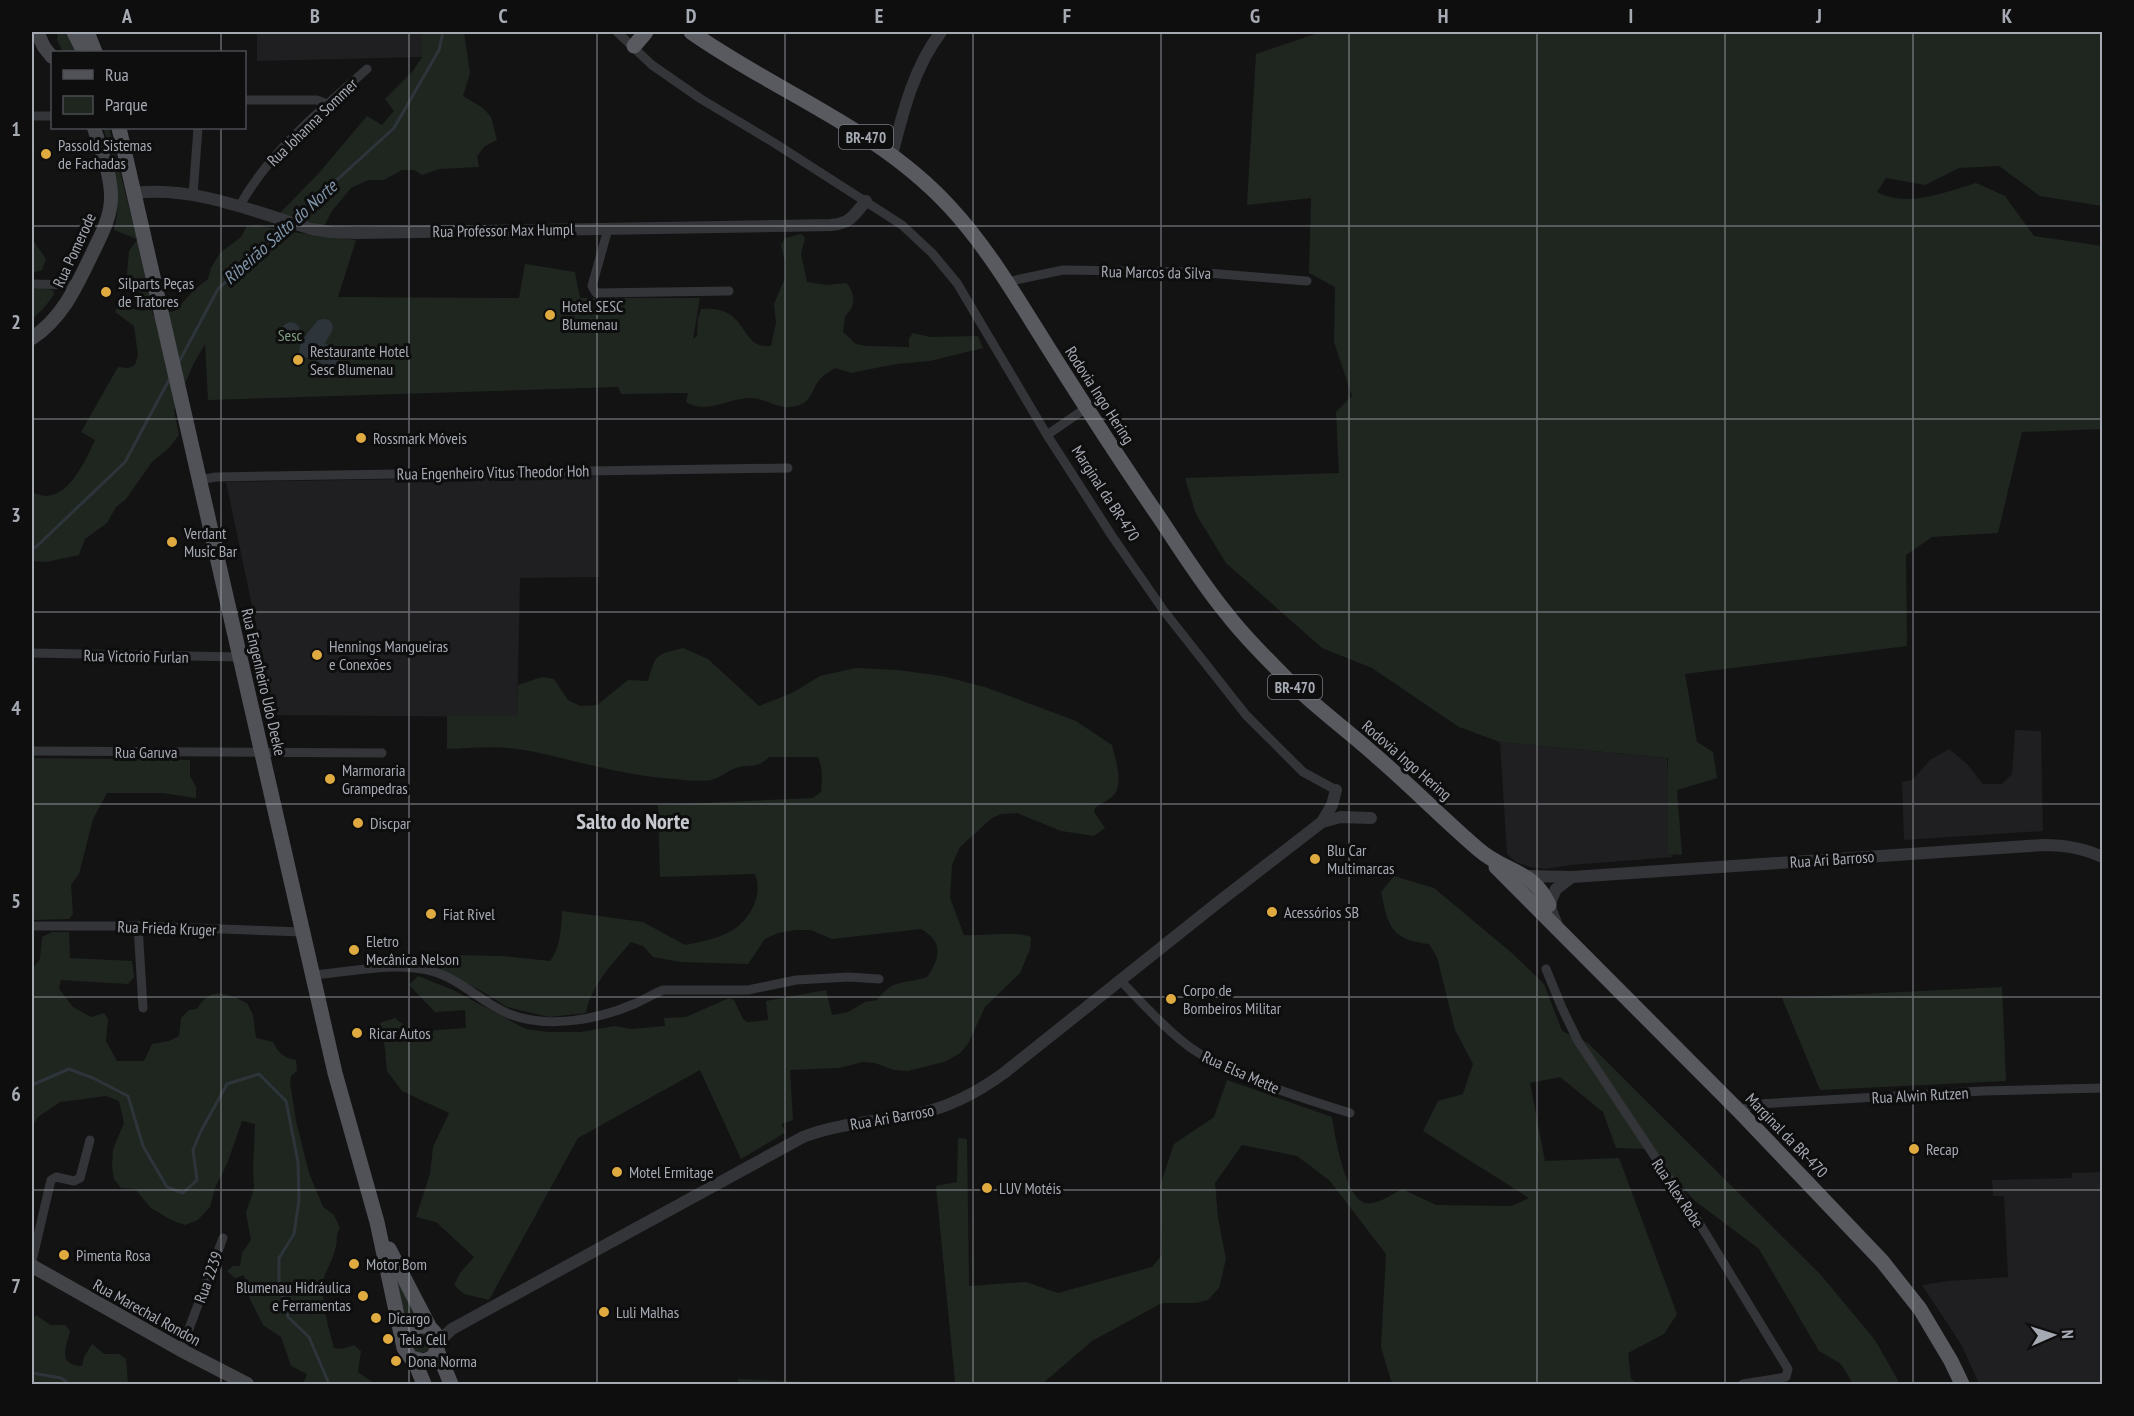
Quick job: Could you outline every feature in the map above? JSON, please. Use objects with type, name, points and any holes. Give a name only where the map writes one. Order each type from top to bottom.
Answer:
[{"type":"highway","points":[[634,46],[646,32]]},
{"type":"highway","name":"Rodovia Ingo Hering","points":[[691,32],[852,128],[892,155],[926,183],[950,207],[1006,282],[1126,470],[1226,614],[1284,676],[1446,818],[1479,850]]},
{"type":"highway","points":[[1479,850],[1495,862],[1527,876],[1544,893],[1550,905]]},
{"type":"highway","name":"Marginal da BR-470","points":[[1479,850],[1740,1112],[1882,1261],[1930,1325],[1962,1384]]},
{"type":"main road","points":[[38,32],[44,47],[51,54]]},
{"type":"main road","points":[[47,32],[51,51]]},
{"type":"main road","points":[[74,32],[84,51]]},
{"type":"main road","points":[[87,32],[95,51]]},
{"type":"main road","name":"Rua Pomerode","points":[[32,338],[57,315],[69,300],[110,214],[109,181],[94,129]]},
{"type":"main road","name":"Rua Engenheiro Udo Deeke","points":[[114,129],[123,148]]},
{"type":"main road","name":"Rua Engenheiro Udo Deeke","points":[[119,129],[336,1073],[377,1222],[406,1351],[418,1375]]},
{"type":"main road","name":"Rua Engenheiro Udo Deeke","points":[[377,1222],[435,1338],[451,1384]]},
{"type":"main road","name":"Rua Marechal Rondon","points":[[32,1266],[181,1350],[247,1384]]},
{"type":"main road","points":[[404,1341],[411,1328],[420,1325],[435,1338],[433,1357],[418,1375]]},
{"type":"street","name":"Marginal da BR-470","points":[[617,32],[652,65],[701,99],[902,225],[932,254],[957,283],[1047,435],[1164,611],[1246,715],[1303,772],[1336,790]]},
{"type":"street","points":[[892,155],[900,122],[919,67],[931,44],[941,32]]},
{"type":"street","name":"Rua Johanna Sommer","points":[[239,207],[266,165],[327,104],[367,69]]},
{"type":"street","points":[[246,100],[317,100],[327,104]]},
{"type":"street","points":[[32,116],[51,116]]},
{"type":"street","points":[[193,195],[198,129]]},
{"type":"street","name":"Rua Professor Max Humpl","points":[[135,193],[158,191],[193,195],[312,229],[356,233],[831,225],[844,224],[850,220],[866,201]]},
{"type":"street","points":[[608,229],[592,286],[596,293],[729,291]]},
{"type":"street","name":"Rua Marcos da Silva","points":[[1006,282],[1063,270],[1195,272],[1307,281]]},
{"type":"street","points":[[32,284],[77,285]]},
{"type":"street","points":[[1047,435],[1086,408]]},
{"type":"street","name":"Rua Engenheiro Vitus Theodor Hoh","points":[[199,480],[216,477],[788,468]]},
{"type":"street","name":"Rua Victorio Furlan","points":[[32,653],[240,657]]},
{"type":"street","name":"Rua Garuva","points":[[32,751],[382,753]]},
{"type":"street","name":"Rua Ari Barroso","points":[[435,1338],[803,1137],[824,1128],[919,1114],[941,1108],[976,1093],[1322,822],[1332,805],[1336,790]]},
{"type":"street","name":"Rua Ari Barroso","points":[[1322,822],[1341,817],[1371,818]]},
{"type":"street","name":"Rua Ari Barroso","points":[[1527,876],[1572,877],[2033,845],[2067,846],[2099,854]]},
{"type":"street","points":[[1550,905],[1556,888],[1572,877]]},
{"type":"street","name":"Marginal da BR-470","points":[[1550,905],[1560,932]]},
{"type":"street","name":"Rua Frieda Kruger","points":[[32,926],[138,926],[303,933]]},
{"type":"street","points":[[138,926],[143,1008]]},
{"type":"street","points":[[313,975],[403,968],[428,970],[449,977],[508,1014],[542,1022],[595,1016],[636,1004],[651,994],[663,990],[748,990],[796,980],[849,977],[879,979]]},
{"type":"street","name":"Rua Alex Robe","points":[[1546,969],[1578,1041],[1701,1226],[1788,1369],[1786,1377],[1743,1384]]},
{"type":"street","name":"Rua Elsa Mette","points":[[1120,980],[1195,1051],[1224,1067],[1290,1094],[1350,1113]]},
{"type":"street","name":"Rua Alwin Rutzen","points":[[1740,1112],[1758,1104],[1983,1091],[2103,1088]]},
{"type":"street","points":[[32,1261],[51,1180],[56,1177],[74,1181],[80,1178],[90,1140]]},
{"type":"street","name":"Rua 2239","points":[[181,1350],[223,1238]]},
{"type":"shaded area","points":[[257,32],[422,32],[422,57],[257,61]]},
{"type":"shaded area","points":[[318,320],[329,320],[333,325],[325,343],[338,352],[339,358],[333,366],[327,366],[300,355],[300,346],[305,337]]},
{"type":"shaded area","points":[[290,322],[300,328],[292,338],[287,338],[281,330]]},
{"type":"shaded area","points":[[599,476],[599,577],[520,578],[517,717],[275,715],[226,482]]},
{"type":"shaded area","points":[[2015,730],[2041,731],[2043,831],[1904,840],[1902,782],[1912,780],[1930,760],[1949,749],[1967,764],[1983,784],[2002,784],[2012,774]]},
{"type":"shaded area","points":[[1500,742],[1667,758],[1673,857],[1546,869],[1516,862],[1507,854]]},
{"type":"shaded area","points":[[2102,1172],[2102,1384],[1979,1384],[1962,1346],[1922,1285],[2008,1277],[2004,1196],[1993,1196],[1992,1180],[2072,1178],[2072,1173]]},
{"type":"green space","points":[[58,32],[66,32],[78,51],[62,51],[57,40]]},
{"type":"green space","points":[[422,32],[464,32],[470,73],[463,96],[483,108],[491,117],[497,140],[485,146],[477,156],[479,167],[439,169],[422,175],[414,170],[402,170],[384,180],[368,180],[351,188],[332,211],[324,226],[280,213],[319,173],[367,116],[382,125],[394,111],[385,99],[413,71],[422,57]]},
{"type":"green space","points":[[1321,32],[2102,32],[2102,206],[2040,196],[1999,166],[1959,168],[1925,185],[1886,178],[1877,192],[1888,197],[1913,199],[1940,194],[1976,183],[2005,196],[2034,236],[2102,246],[2102,429],[2022,432],[1998,533],[1932,537],[1906,555],[1907,646],[1685,674],[1697,742],[1713,752],[1717,778],[1677,790],[1682,855],[1668,854],[1668,758],[1500,742],[1459,727],[1372,668],[1322,648],[1226,563],[1196,514],[1185,478],[1339,473],[1336,412],[1352,396],[1334,342],[1335,287],[1309,273],[1311,198],[1247,205],[1256,54]]},
{"type":"green space","points":[[103,129],[109,129],[137,239],[114,230],[118,204],[111,153]]},
{"type":"green space","name":"Sesc","points":[[256,225],[356,240],[338,297],[519,298],[525,264],[575,272],[580,298],[700,298],[693,339],[697,336],[701,309],[717,310],[736,320],[753,341],[760,345],[771,346],[776,323],[774,304],[785,278],[785,262],[781,245],[785,238],[801,234],[805,238],[801,254],[807,282],[828,285],[846,283],[852,291],[853,304],[845,316],[843,332],[856,344],[909,347],[909,338],[913,333],[930,337],[978,336],[983,348],[930,361],[896,364],[851,373],[835,368],[820,379],[806,402],[796,406],[778,406],[750,398],[702,407],[686,402],[688,393],[621,394],[618,387],[208,400],[205,344],[192,367],[174,410],[179,435],[168,449],[152,462],[126,499],[116,507],[107,523],[85,539],[79,555],[46,562],[32,561],[32,493],[46,496],[55,494],[70,483],[82,466],[95,440],[81,432],[118,367],[128,368],[135,365],[138,355],[134,326],[115,312],[118,306],[145,311],[142,294],[126,284],[129,251],[137,240],[141,240],[153,315],[175,311],[195,289],[208,279],[211,268],[220,253],[241,237],[247,226]]},
{"type":"green space","points":[[32,239],[46,259],[42,270],[32,273]]},
{"type":"green space","points":[[32,289],[53,290],[54,295],[32,319]]},
{"type":"green space","points":[[683,648],[708,659],[759,706],[792,693],[820,676],[856,668],[898,670],[942,676],[985,687],[1076,721],[1112,745],[1118,772],[1118,786],[1112,797],[1095,808],[1094,812],[1105,828],[1094,836],[1061,831],[1017,813],[1001,814],[992,818],[960,847],[952,865],[950,898],[964,935],[1015,934],[1031,937],[1030,949],[1020,973],[985,1007],[968,1044],[959,1054],[944,1062],[908,1071],[863,1062],[839,1068],[790,1070],[793,1120],[781,1124],[786,1132],[741,1159],[700,1070],[578,1138],[489,1300],[464,1294],[454,1285],[460,1273],[474,1257],[436,1222],[416,1217],[430,1174],[433,1147],[449,1113],[402,1091],[387,1071],[380,1023],[395,1018],[412,1032],[466,1028],[465,1010],[435,1012],[409,985],[418,976],[453,990],[526,1029],[581,1032],[614,1026],[632,1029],[665,1026],[664,1018],[686,1017],[729,998],[734,1000],[743,1019],[747,1022],[768,1020],[766,1001],[826,990],[832,1015],[848,1012],[865,1002],[877,1000],[895,985],[927,977],[935,963],[938,951],[936,945],[933,939],[921,929],[832,939],[811,930],[778,933],[765,939],[748,964],[680,962],[653,957],[643,946],[631,942],[598,984],[586,1013],[549,1017],[507,1007],[441,970],[441,958],[445,955],[504,956],[550,961],[561,931],[562,911],[643,922],[685,945],[726,934],[744,920],[754,906],[756,898],[755,874],[660,877],[658,805],[813,798],[821,792],[822,778],[818,757],[769,757],[757,765],[736,768],[717,778],[698,781],[638,775],[520,749],[489,747],[447,749],[447,716],[517,716],[518,685],[542,677],[554,679],[568,700],[580,706],[597,705],[628,680],[648,681],[658,657]]},
{"type":"green space","points":[[32,758],[190,760],[190,776],[196,787],[196,798],[162,793],[107,793],[93,819],[79,874],[71,885],[73,914],[69,919],[32,920]]},
{"type":"green space","points":[[1394,876],[1434,888],[1513,954],[1544,984],[1562,1031],[1588,1043],[1821,1275],[1875,1340],[1900,1384],[1853,1384],[1841,1364],[1819,1351],[1759,1249],[1695,1201],[1649,1149],[1616,1148],[1603,1112],[1560,1077],[1530,1083],[1545,1161],[1619,1158],[1677,1314],[1664,1334],[1628,1353],[1631,1379],[1639,1384],[1392,1384],[1381,1347],[1386,1254],[1329,1180],[1297,1156],[1242,1145],[1215,1183],[1218,1218],[1226,1259],[1219,1288],[1208,1300],[1196,1303],[1162,1303],[1092,1341],[1042,1384],[861,1384],[955,1382],[936,1186],[957,1182],[958,1138],[967,1139],[969,1286],[1026,1282],[1058,1293],[1152,1267],[1162,1255],[1160,1186],[1174,1144],[1214,1117],[1227,1080],[1332,1117],[1342,1166],[1347,1179],[1352,1191],[1366,1203],[1380,1201],[1402,1189],[1436,1205],[1512,1206],[1529,1198],[1423,1131],[1438,1101],[1463,1094],[1473,1064],[1455,1030],[1437,957],[1429,944],[1406,939],[1393,929],[1389,922],[1381,892]]},
{"type":"green space","points":[[52,932],[69,932],[70,958],[132,961],[134,977],[128,984],[61,980],[59,989],[73,1007],[91,1017],[104,1013],[108,1019],[106,1041],[117,1061],[144,1061],[152,1044],[169,1041],[179,1036],[181,1018],[189,1010],[197,1009],[202,1001],[214,994],[226,995],[247,1003],[253,1015],[256,1038],[273,1042],[282,1054],[296,1060],[297,1071],[291,1076],[290,1083],[296,1121],[309,1173],[323,1207],[334,1215],[340,1228],[323,1284],[330,1332],[334,1348],[342,1349],[354,1345],[361,1351],[358,1372],[375,1384],[303,1384],[307,1374],[291,1366],[281,1337],[263,1325],[250,1299],[244,1275],[235,1278],[227,1271],[233,1266],[240,1266],[242,1253],[251,1240],[246,1213],[254,1189],[255,1124],[242,1121],[227,1164],[215,1188],[210,1207],[198,1220],[185,1225],[151,1208],[135,1189],[121,1188],[114,1179],[113,1149],[124,1123],[119,1101],[106,1096],[60,1102],[38,1117],[32,1127],[32,969],[40,959],[42,937]]},
{"type":"green space","points":[[2002,987],[2006,1081],[1820,1090],[1782,998]]},
{"type":"green space","points":[[394,1275],[422,1320],[405,1325]]},
{"type":"green space","points":[[36,1315],[50,1325],[65,1325],[70,1331],[65,1355],[66,1359],[74,1365],[82,1366],[84,1357],[92,1344],[104,1354],[119,1354],[126,1359],[128,1384],[32,1384],[32,1320]]},
{"type":"green space","points":[[421,1333],[428,1336],[431,1343],[428,1350],[421,1353],[414,1350],[411,1343],[414,1336]]},
{"type":"green space","points":[[738,1379],[861,1384],[738,1384]]},
{"type":"waterway","name":"Ribeirão Salto do Norte","points":[[294,219],[394,128],[439,50],[443,32]]},
{"type":"waterway","name":"Ribeirão Salto do Norte","points":[[179,362],[218,289],[287,225]]},
{"type":"waterway","name":"Ribeirão Salto do Norte","points":[[32,548],[36,547],[125,462],[170,378]]},
{"type":"waterway","name":"Ribeirão Salto do Norte","points":[[32,1085],[69,1069],[93,1078],[128,1096],[143,1146],[167,1187],[183,1193],[197,1180],[193,1150],[227,1084],[259,1074],[286,1101],[298,1162],[299,1200],[294,1234],[279,1258],[279,1284],[288,1317],[309,1337],[329,1384]]},
{"type":"waterway","name":"Ribeirão Salto do Norte","points":[[32,1373],[61,1378],[69,1384]]},
{"type":"place","name":"Passold Sistemas de Fachadas","points":[[46,154]]},
{"type":"place","name":"Silparts Peças de Tratores","points":[[106,292]]},
{"type":"place","name":"Hotel SESC Blumenau","points":[[550,315]]},
{"type":"place","name":"Restaurante Hotel Sesc Blumenau","points":[[298,360]]},
{"type":"place","name":"Rossmark Móveis","points":[[361,438]]},
{"type":"place","name":"Verdant Music Bar","points":[[172,542]]},
{"type":"place","name":"Hennings Mangueiras e Conexões","points":[[317,655]]},
{"type":"place","name":"Marmoraria Grampedras","points":[[330,779]]},
{"type":"place","name":"Discpar","points":[[358,823]]},
{"type":"place","name":"Blu Car Multimarcas","points":[[1315,859]]},
{"type":"place","name":"Acessórios SB","points":[[1272,912]]},
{"type":"place","name":"Fiat Rivel","points":[[431,914]]},
{"type":"place","name":"Eletro Mecânica Nelson","points":[[354,950]]},
{"type":"place","name":"Corpo de Bombeiros Militar","points":[[1171,999]]},
{"type":"place","name":"Ricar Autos","points":[[357,1033]]},
{"type":"place","name":"Recap","points":[[1914,1149]]},
{"type":"place","name":"Motel Ermitage","points":[[617,1172]]},
{"type":"place","name":"LUV Motéis","points":[[987,1188]]},
{"type":"place","name":"Pimenta Rosa","points":[[64,1255]]},
{"type":"place","name":"Motor Bom","points":[[354,1264]]},
{"type":"place","name":"Blumenau Hidráulica e Ferramentas","points":[[363,1296]]},
{"type":"place","name":"Luli Malhas","points":[[604,1312]]},
{"type":"place","name":"Dicargo","points":[[376,1318]]},
{"type":"place","name":"Tela Cell","points":[[388,1339]]},
{"type":"place","name":"Dona Norma","points":[[396,1361]]},
{"type":"district","name":"Salto do Norte","points":[[633,821]]}]
